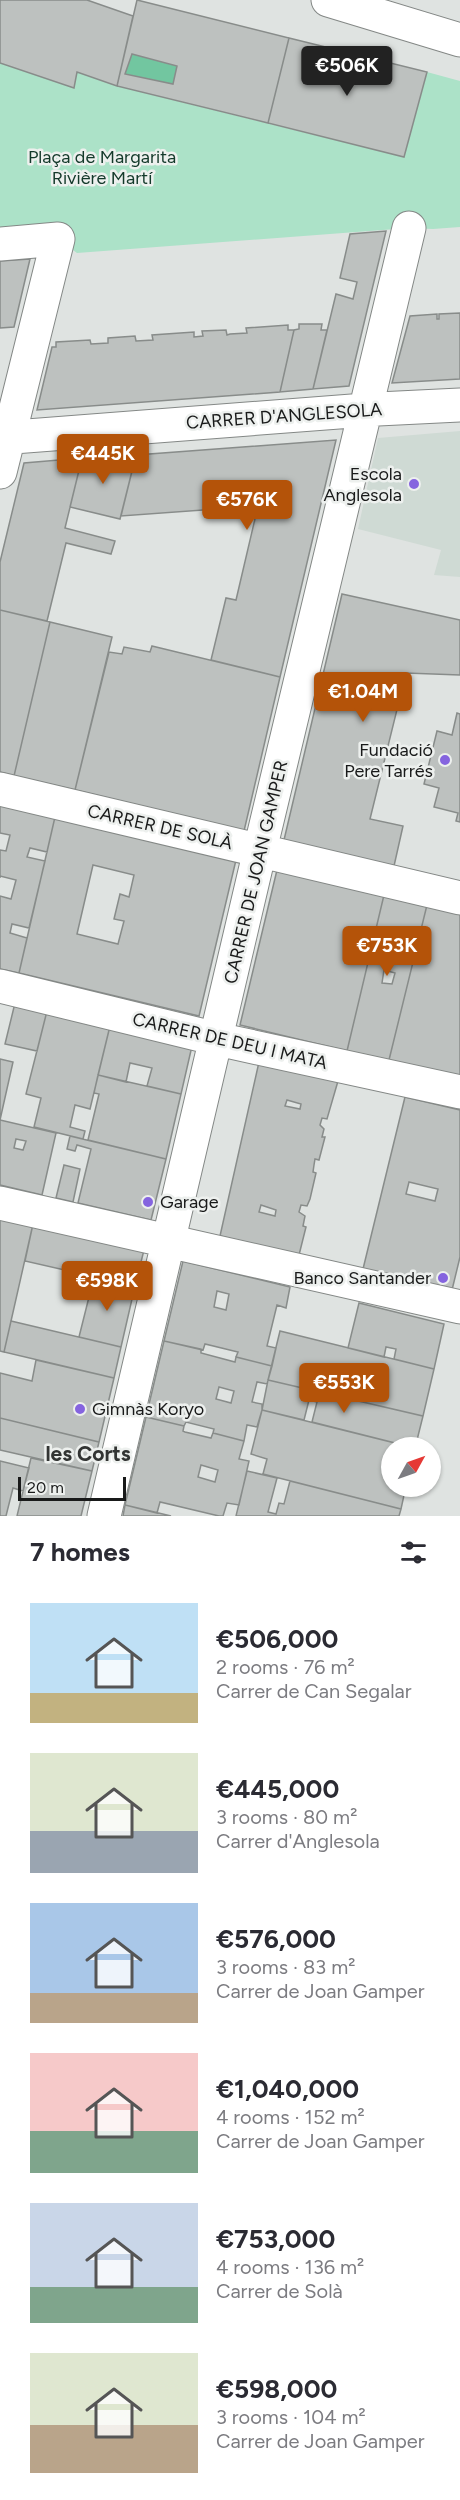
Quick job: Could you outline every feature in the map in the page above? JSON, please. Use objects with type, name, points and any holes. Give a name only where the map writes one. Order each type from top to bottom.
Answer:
[{"type":"street","points":[[328,0],[460,40]]},
{"type":"street","name":"CARRER DE JOAN GAMPER","points":[[104,1516],[364,410],[409,228]]},
{"type":"street","points":[[0,244],[58,239],[3,436],[0,472]]},
{"type":"street","name":"CARRER D'ANGLESOLA","points":[[3,436],[460,405]]},
{"type":"street","name":"CARRER DE SOLÀ","points":[[0,789],[460,898]]},
{"type":"street","name":"CARRER DE DEU I MATA","points":[[0,986],[217,1039],[460,1092]]},
{"type":"street","points":[[0,1203],[168,1243],[460,1307]]},
{"type":"shaded area","points":[[132,54],[177,66],[173,84],[125,74]]},
{"type":"shaded area","name":"Escola Anglesola","points":[[460,431],[460,577],[434,575],[441,550],[358,529],[378,438]]},
{"type":"green space","name":"Plaça de Margarita Rivière Martí","points":[[0,63],[74,88],[77,72],[117,86],[404,157],[427,72],[460,81],[460,227],[409,228],[77,253],[58,239],[0,243]]},
{"type":"building","points":[[0,0],[87,0],[133,16],[117,86],[77,72],[74,88],[0,63]]},
{"type":"building","points":[[137,0],[289,38],[268,123],[117,86]],"holes":[[[132,54],[177,66],[173,84],[125,74]]]},
{"type":"building","points":[[289,38],[427,72],[404,157],[268,123]]},
{"type":"building","points":[[386,231],[349,386],[313,389],[336,294],[353,299],[357,282],[340,278],[350,234]]},
{"type":"building","points":[[30,259],[14,327],[0,328],[0,261]]},
{"type":"building","points":[[460,313],[460,379],[392,383],[410,316],[437,314],[437,319],[439,319],[439,314]]},
{"type":"building","points":[[299,324],[322,324],[321,330],[327,330],[313,389],[280,392],[294,330],[299,329]]},
{"type":"building","points":[[288,325],[288,330],[294,330],[280,392],[37,410],[52,347],[56,347],[56,342],[90,340],[91,344],[108,343],[108,338],[135,336],[136,341],[153,340],[152,335],[194,332],[194,337],[203,336],[202,331],[226,330],[227,335],[247,333],[246,328]]},
{"type":"building","points":[[336,440],[280,677],[211,660],[226,598],[236,600],[258,506],[121,516],[136,455]]},
{"type":"building","points":[[136,455],[120,519],[70,507],[82,458]]},
{"type":"building","points":[[82,458],[65,528],[115,541],[111,554],[66,543],[47,621],[0,610],[0,562],[24,463]]},
{"type":"building","points":[[342,594],[460,620],[460,675],[406,673],[370,819],[403,826],[394,866],[284,840]]},
{"type":"building","points":[[0,610],[50,622],[14,776],[0,772]]},
{"type":"building","points":[[50,622],[112,637],[75,790],[14,776]]},
{"type":"building","points":[[152,646],[280,677],[244,831],[75,790],[109,652],[122,654],[124,647],[150,652]]},
{"type":"building","name":"Fundació Pere Tarrés","points":[[457,713],[460,714],[460,822],[456,821],[458,813],[434,807],[439,788],[424,784],[437,731],[452,735]]},
{"type":"building","points":[[0,804],[55,817],[47,852],[30,848],[27,857],[45,861],[29,928],[12,924],[10,933],[27,938],[19,973],[0,969],[0,896],[11,899],[16,880],[0,876],[0,850],[6,851],[10,835],[0,833]]},
{"type":"building","points":[[55,817],[236,860],[199,1016],[19,973]],"holes":[[[93,865],[134,875],[129,897],[120,894],[114,919],[124,921],[118,944],[77,934]]]},
{"type":"building","points":[[277,870],[384,895],[347,1051],[240,1025]]},
{"type":"building","points":[[384,895],[427,905],[389,1060],[347,1051]],"holes":[[[384,970],[395,973],[392,984],[382,983]]]},
{"type":"building","points":[[427,905],[460,914],[460,1077],[389,1060]]},
{"type":"building","points":[[15,1003],[47,1011],[37,1051],[5,1044]]},
{"type":"building","points":[[47,1011],[110,1026],[90,1109],[75,1105],[70,1127],[85,1131],[83,1139],[34,1127],[41,1098],[26,1094]]},
{"type":"building","points":[[110,1026],[192,1046],[181,1094],[147,1086],[152,1068],[130,1063],[126,1082],[98,1075]]},
{"type":"building","points":[[0,1059],[13,1062],[0,1120]]},
{"type":"building","points":[[259,1062],[338,1081],[327,1119],[322,1118],[320,1125],[324,1129],[322,1137],[325,1137],[319,1160],[315,1159],[313,1172],[316,1173],[310,1199],[307,1206],[301,1205],[299,1212],[305,1216],[303,1226],[306,1227],[299,1255],[220,1236]],"holes":[[[287,1100],[301,1104],[300,1109],[285,1106]],[[261,1205],[276,1210],[275,1216],[259,1212]]]},
{"type":"building","points":[[98,1075],[181,1094],[166,1159],[88,1140],[99,1094],[94,1093]]},
{"type":"building","points":[[405,1097],[460,1110],[460,1257],[452,1290],[363,1269]],"holes":[[[409,1182],[438,1189],[435,1201],[406,1194]]]},
{"type":"building","points":[[0,1120],[56,1133],[42,1195],[0,1185]],"holes":[[[16,1139],[26,1141],[23,1150],[14,1148]]]},
{"type":"building","points":[[70,1136],[166,1159],[151,1220],[78,1203],[91,1149],[77,1145],[75,1151],[67,1149]]},
{"type":"building","points":[[64,1165],[80,1169],[73,1202],[56,1198]]},
{"type":"building","points":[[0,1217],[33,1224],[4,1352],[0,1351]]},
{"type":"building","points":[[33,1224],[144,1250],[135,1286],[25,1261]]},
{"type":"building","points":[[183,1261],[290,1287],[286,1308],[277,1305],[267,1346],[276,1348],[272,1366],[236,1357],[238,1352],[205,1344],[203,1350],[164,1341]],"holes":[[[217,1291],[229,1294],[226,1310],[214,1307]]]},
{"type":"building","points":[[94,1277],[135,1286],[121,1347],[79,1337]]},
{"type":"building","points":[[359,1303],[444,1324],[434,1369],[394,1359],[396,1349],[386,1347],[384,1357],[348,1348]]},
{"type":"building","points":[[11,1321],[121,1347],[114,1378],[4,1352]]},
{"type":"building","points":[[280,1331],[434,1369],[423,1416],[268,1380]]},
{"type":"building","points":[[164,1341],[201,1349],[201,1353],[235,1362],[236,1357],[272,1366],[267,1384],[257,1382],[252,1402],[262,1404],[262,1410],[257,1427],[247,1425],[244,1441],[213,1433],[214,1429],[186,1422],[184,1426],[146,1417]],"holes":[[[219,1387],[234,1391],[231,1403],[216,1399]]]},
{"type":"building","points":[[36,1360],[114,1378],[99,1442],[0,1418],[0,1373],[32,1381]]},
{"type":"building","points":[[268,1380],[423,1416],[418,1437],[381,1437],[381,1439],[312,1422],[317,1402],[309,1400],[304,1420],[262,1410]]},
{"type":"building","points":[[262,1410],[381,1440],[381,1497],[404,1497],[401,1509],[263,1474],[267,1459],[251,1454]]},
{"type":"building","points":[[146,1417],[184,1426],[183,1431],[185,1432],[211,1438],[213,1433],[244,1441],[239,1459],[249,1461],[239,1505],[227,1503],[223,1516],[160,1502],[157,1513],[125,1505]],"holes":[[[201,1465],[218,1470],[215,1482],[198,1477]]]},
{"type":"building","points":[[0,1418],[99,1442],[92,1471],[0,1450]]},
{"type":"building","points":[[31,1458],[92,1471],[81,1516],[17,1516]]},
{"type":"building","points":[[0,1461],[29,1468],[23,1491],[13,1488],[6,1516],[0,1516]]},
{"type":"building","points":[[247,1471],[277,1478],[268,1512],[276,1514],[279,1503],[284,1504],[290,1481],[401,1509],[399,1516],[236,1516]]},
{"type":"building","points":[[125,1505],[142,1509],[171,1516],[123,1516]]},
{"type":"place","name":"Escola Anglesola","points":[[414,484]]},
{"type":"place","name":"Fundació Pere Tarrés","points":[[445,760]]},
{"type":"place","name":"Garage","points":[[148,1202]]},
{"type":"place","name":"Banco Santander","points":[[443,1278]]},
{"type":"place","name":"Gimnàs Koryo","points":[[80,1409]]},
{"type":"district","name":"les Corts","points":[[88,1453]]}]
